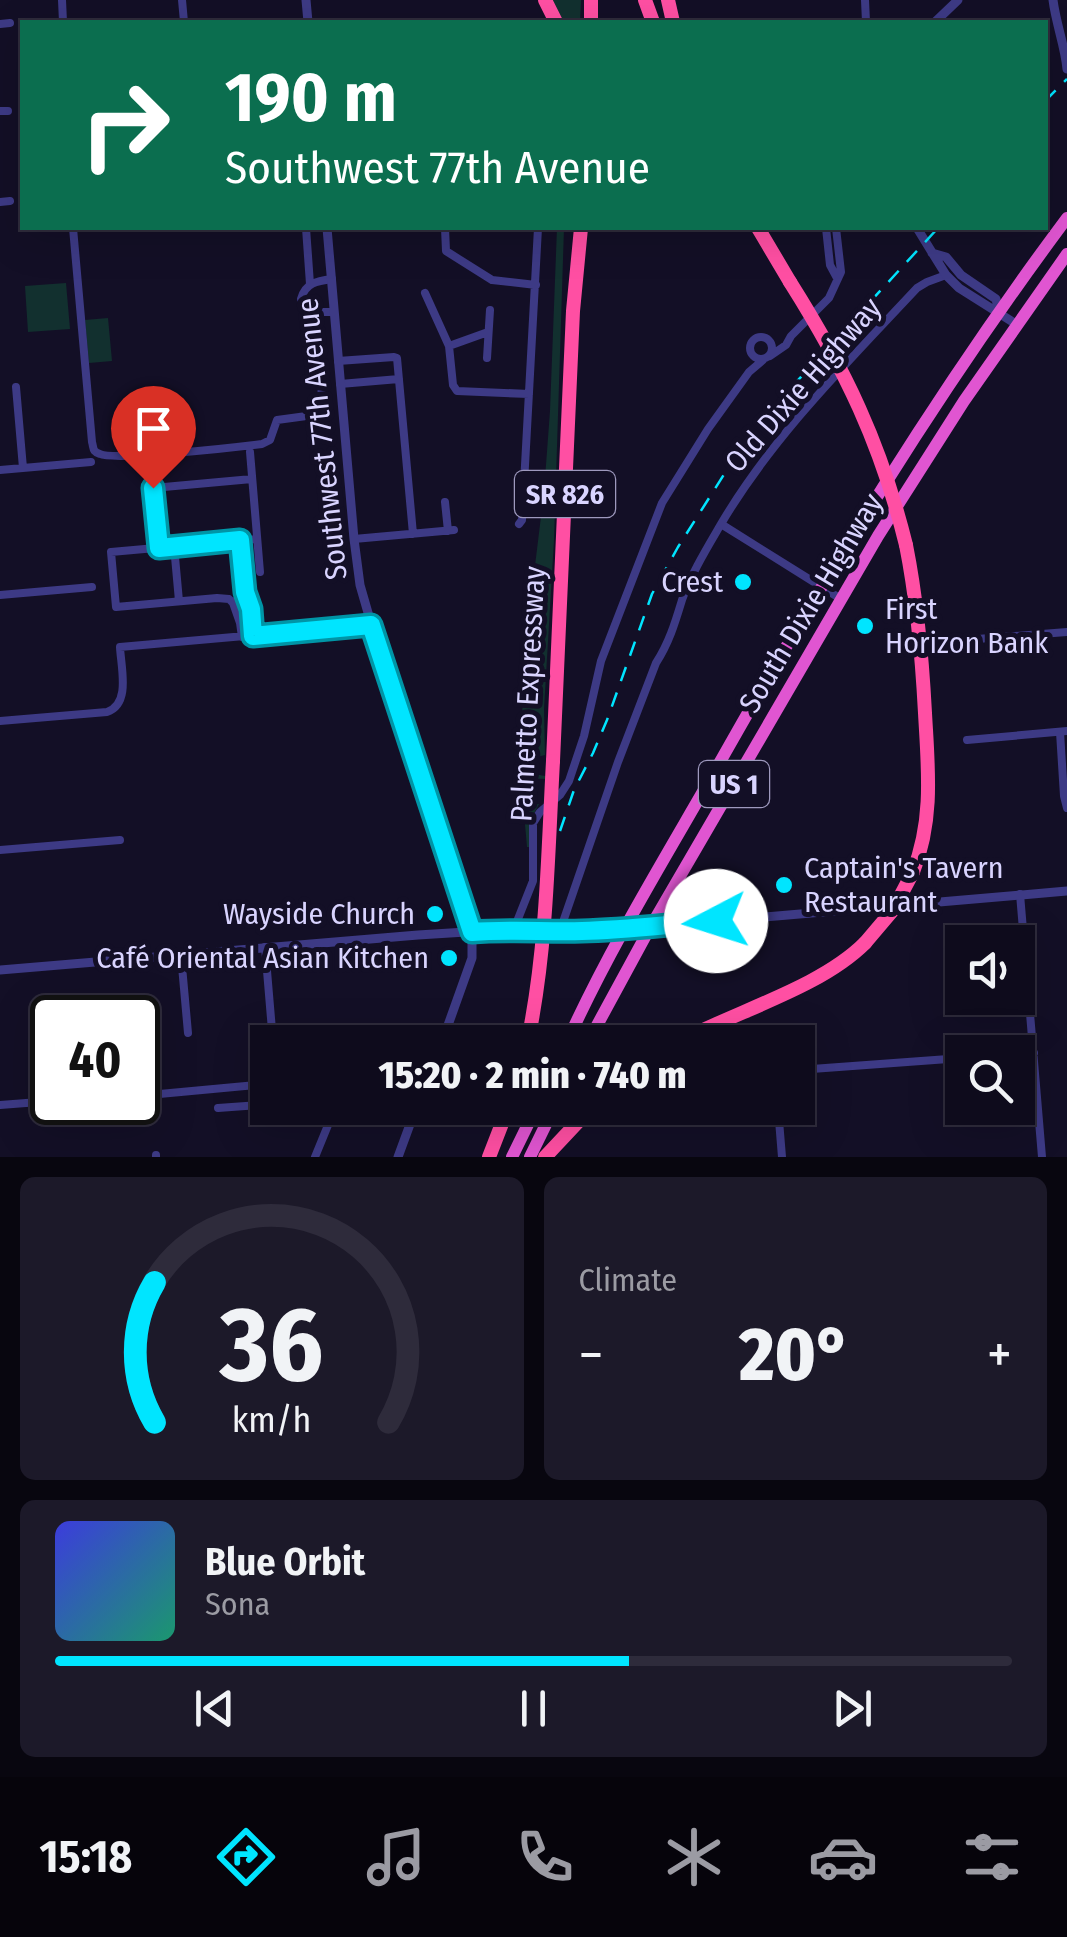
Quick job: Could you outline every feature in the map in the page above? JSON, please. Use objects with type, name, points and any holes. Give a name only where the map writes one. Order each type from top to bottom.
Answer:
[{"type":"highway","name":"US 1","points":[[999,312],[1067,218]]},
{"type":"highway","points":[[572,230],[573,311]]},
{"type":"highway","name":"Palmetto Expressway","points":[[530,1025],[544,927],[573,311],[581,230]]},
{"type":"highway","points":[[715,1025],[824,973],[865,942],[893,910],[913,872],[925,836],[929,784],[922,654],[913,580],[885,470],[864,414],[826,341],[759,230]]},
{"type":"highway","name":"South Dixie Highway","points":[[597,1025],[651,926],[914,478],[1067,254]]},
{"type":"highway","name":"South Dixie Highway","points":[[577,1025],[735,734],[822,587],[999,312]]},
{"type":"highway","points":[[914,478],[912,461],[917,436]]},
{"type":"highway","points":[[735,734],[755,748]]},
{"type":"highway","points":[[490,1157],[502,1125]]},
{"type":"highway","points":[[512,1157],[528,1125]]},
{"type":"highway","points":[[530,1157],[546,1125]]},
{"type":"highway","points":[[544,1157],[575,1125]]},
{"type":"highway","points":[[560,1157],[568,1132]]},
{"type":"street","points":[[937,20],[958,0]]},
{"type":"street","points":[[1053,0],[1064,39],[1067,69]]},
{"type":"street","points":[[73,230],[92,442],[94,450],[102,456],[262,444],[270,440],[277,420],[314,414],[322,397],[316,352],[305,328],[308,312],[301,299],[310,284],[332,279]]},
{"type":"street","points":[[306,230],[310,284]]},
{"type":"street","name":"Southwest 77th Avenue","points":[[327,230],[358,578],[472,932],[472,958],[448,1025]]},
{"type":"street","points":[[444,230],[446,251],[492,280],[536,285]]},
{"type":"street","points":[[519,524],[538,230]]},
{"type":"street","points":[[826,230],[830,265],[838,278]]},
{"type":"street","points":[[514,930],[533,880],[533,823],[568,782],[584,736],[601,661],[662,503],[749,372],[786,345],[790,336],[829,298],[841,272],[836,230]]},
{"type":"street","points":[[918,230],[946,276],[958,288],[1016,324]]},
{"type":"street","points":[[932,253],[946,257],[961,275],[996,299],[999,312]]},
{"type":"street","name":"Old Dixie Highway","points":[[562,931],[618,762],[683,598],[721,524],[750,477],[796,420],[917,288],[946,276]]},
{"type":"street","points":[[425,293],[449,346],[457,391],[530,394]]},
{"type":"street","points":[[487,358],[490,310]]},
{"type":"street","points":[[308,312],[334,312]]},
{"type":"street","points":[[449,346],[488,332]]},
{"type":"street","points":[[749,372],[750,345],[755,339],[780,340],[790,336]]},
{"type":"street","points":[[767,358],[772,346],[768,340]]},
{"type":"street","points":[[751,353],[756,358],[767,358]]},
{"type":"street","points":[[338,360],[396,357],[413,534]]},
{"type":"street","points":[[340,384],[399,379]]},
{"type":"street","points":[[16,388],[23,468]]},
{"type":"street","points":[[250,452],[260,572]]},
{"type":"street","points":[[150,460],[159,548]]},
{"type":"street","points":[[0,470],[91,462]]},
{"type":"street","points":[[153,488],[252,479]]},
{"type":"street","points":[[354,539],[451,531],[445,502]]},
{"type":"street","points":[[721,524],[841,600]]},
{"type":"street","points":[[242,637],[229,599],[116,607],[112,552],[257,539]]},
{"type":"street","points":[[240,540],[253,636]]},
{"type":"street","points":[[174,546],[179,601]]},
{"type":"street","points":[[0,595],[92,587]]},
{"type":"street","points":[[233,603],[245,592]]},
{"type":"street","points":[[0,721],[107,712],[119,706],[120,647],[371,625]]},
{"type":"street","points":[[965,640],[1067,632]]},
{"type":"street","points":[[967,740],[1063,732],[1067,808]]},
{"type":"street","points":[[0,850],[120,840]]},
{"type":"street","points":[[0,970],[418,934],[626,929],[1067,891]]},
{"type":"street","points":[[1020,894],[1032,1035]]},
{"type":"street","points":[[265,947],[272,1025]]},
{"type":"street","points":[[181,955],[188,1033]]},
{"type":"street","points":[[815,1069],[945,1059]]},
{"type":"street","points":[[1035,1065],[1042,1157]]},
{"type":"street","points":[[160,1094],[250,1085]]},
{"type":"street","points":[[0,1105],[30,1103]]},
{"type":"street","points":[[218,1108],[250,1106]]},
{"type":"street","points":[[315,1157],[329,1125]]},
{"type":"street","points":[[398,1157],[410,1125]]},
{"type":"street","points":[[779,1125],[782,1157]]},
{"type":"green space","points":[[551,0],[581,0],[580,20],[563,20]]},
{"type":"green space","points":[[557,230],[564,230],[545,755],[525,760],[530,770],[546,779],[526,778],[528,804],[539,804],[529,823],[527,847],[521,730],[550,411]]},
{"type":"green space","points":[[66,283],[70,329],[28,332],[25,286]]},
{"type":"green space","points":[[108,318],[112,361],[89,363],[85,320]]},
{"type":"railway","points":[[1048,98],[1067,79]]},
{"type":"railway","points":[[560,831],[574,790],[607,720],[652,594],[678,547],[765,416],[936,230]]},
{"type":"place","name":"Crest","points":[[743,582]]},
{"type":"place","name":"First Horizon Bank","points":[[865,626]]},
{"type":"place","name":"Captain's Tavern Restaurant","points":[[784,885]]},
{"type":"place","name":"Wayside Church","points":[[435,914]]},
{"type":"place","name":"Café Oriental Asian Kitchen","points":[[449,958]]},
{"type":"route","points":[[153,488],[159,548],[240,540],[253,636],[371,625],[472,932],[584,931],[716,921]]}]
